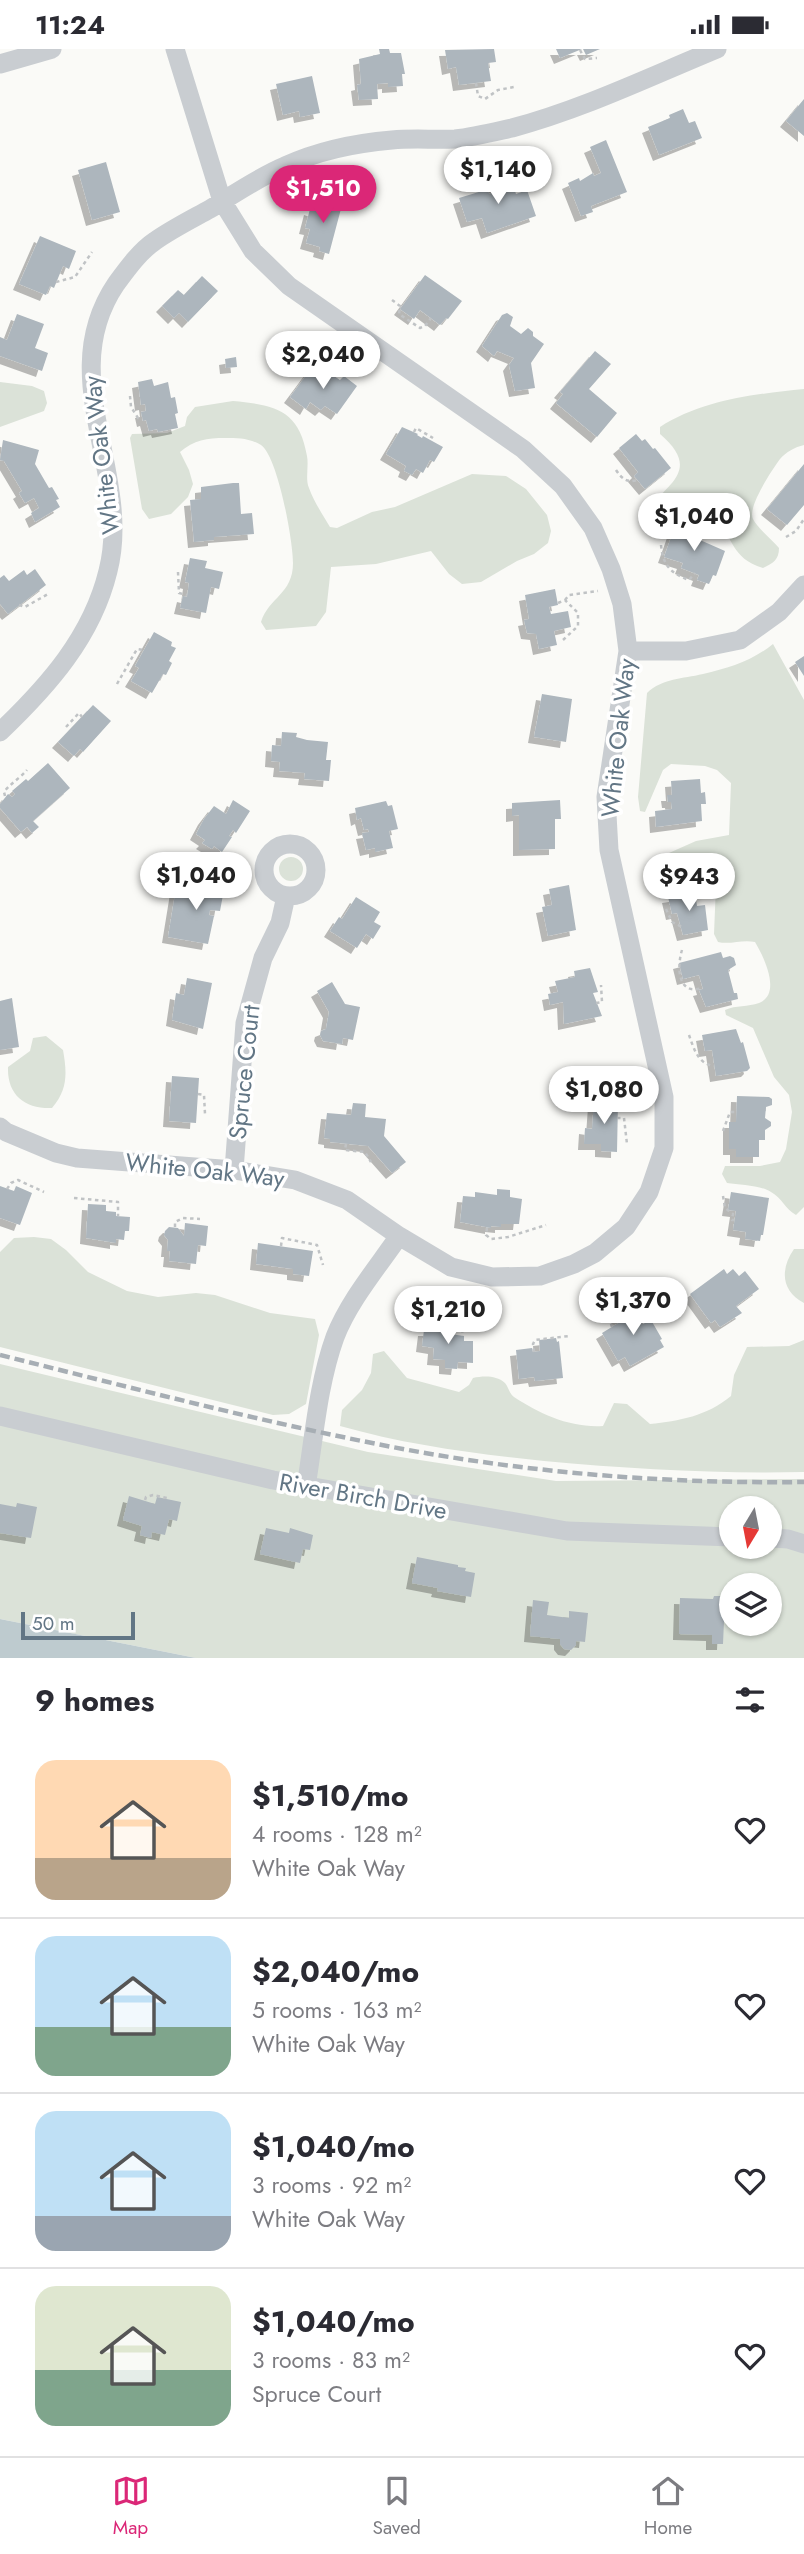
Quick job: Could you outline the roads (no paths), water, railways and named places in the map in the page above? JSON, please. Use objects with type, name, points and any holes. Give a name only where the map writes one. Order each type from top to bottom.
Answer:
[{"type":"street","points":[[0,64],[52,49]]},
{"type":"street","name":"White Oak Way","points":[[0,1127],[56,1153],[77,1158],[234,1170],[295,1180],[347,1200],[399,1236],[452,1267],[492,1277],[540,1276],[595,1253],[626,1227],[649,1192],[664,1148],[664,1097],[608,837],[606,797],[628,651],[622,604],[611,569],[593,528],[563,486],[523,449],[289,286],[253,250],[222,201],[175,49]]},
{"type":"street","points":[[222,201],[285,166],[340,148],[393,140],[457,139],[510,128],[563,113],[717,49]]},
{"type":"street","name":"White Oak Way","points":[[0,732],[37,697],[71,655],[100,598],[109,570],[113,537],[109,483],[92,402],[90,374],[95,327],[110,293],[123,274],[153,242],[222,201]]},
{"type":"street","points":[[628,651],[686,651],[740,640],[779,612],[804,585]]},
{"type":"street","name":"Spruce Court","points":[[234,1170],[245,1023],[263,958],[280,923],[286,896]]},
{"type":"street","points":[[306,1487],[326,1372],[336,1335],[347,1313],[399,1236]]},
{"type":"street","name":"River Birch Drive","points":[[0,1416],[306,1487],[567,1531],[719,1537]]},
{"type":"street","points":[[782,1539],[804,1543]]},
{"type":"railway","points":[[0,1355],[282,1424],[430,1454],[589,1474],[697,1481],[804,1482]]}]
